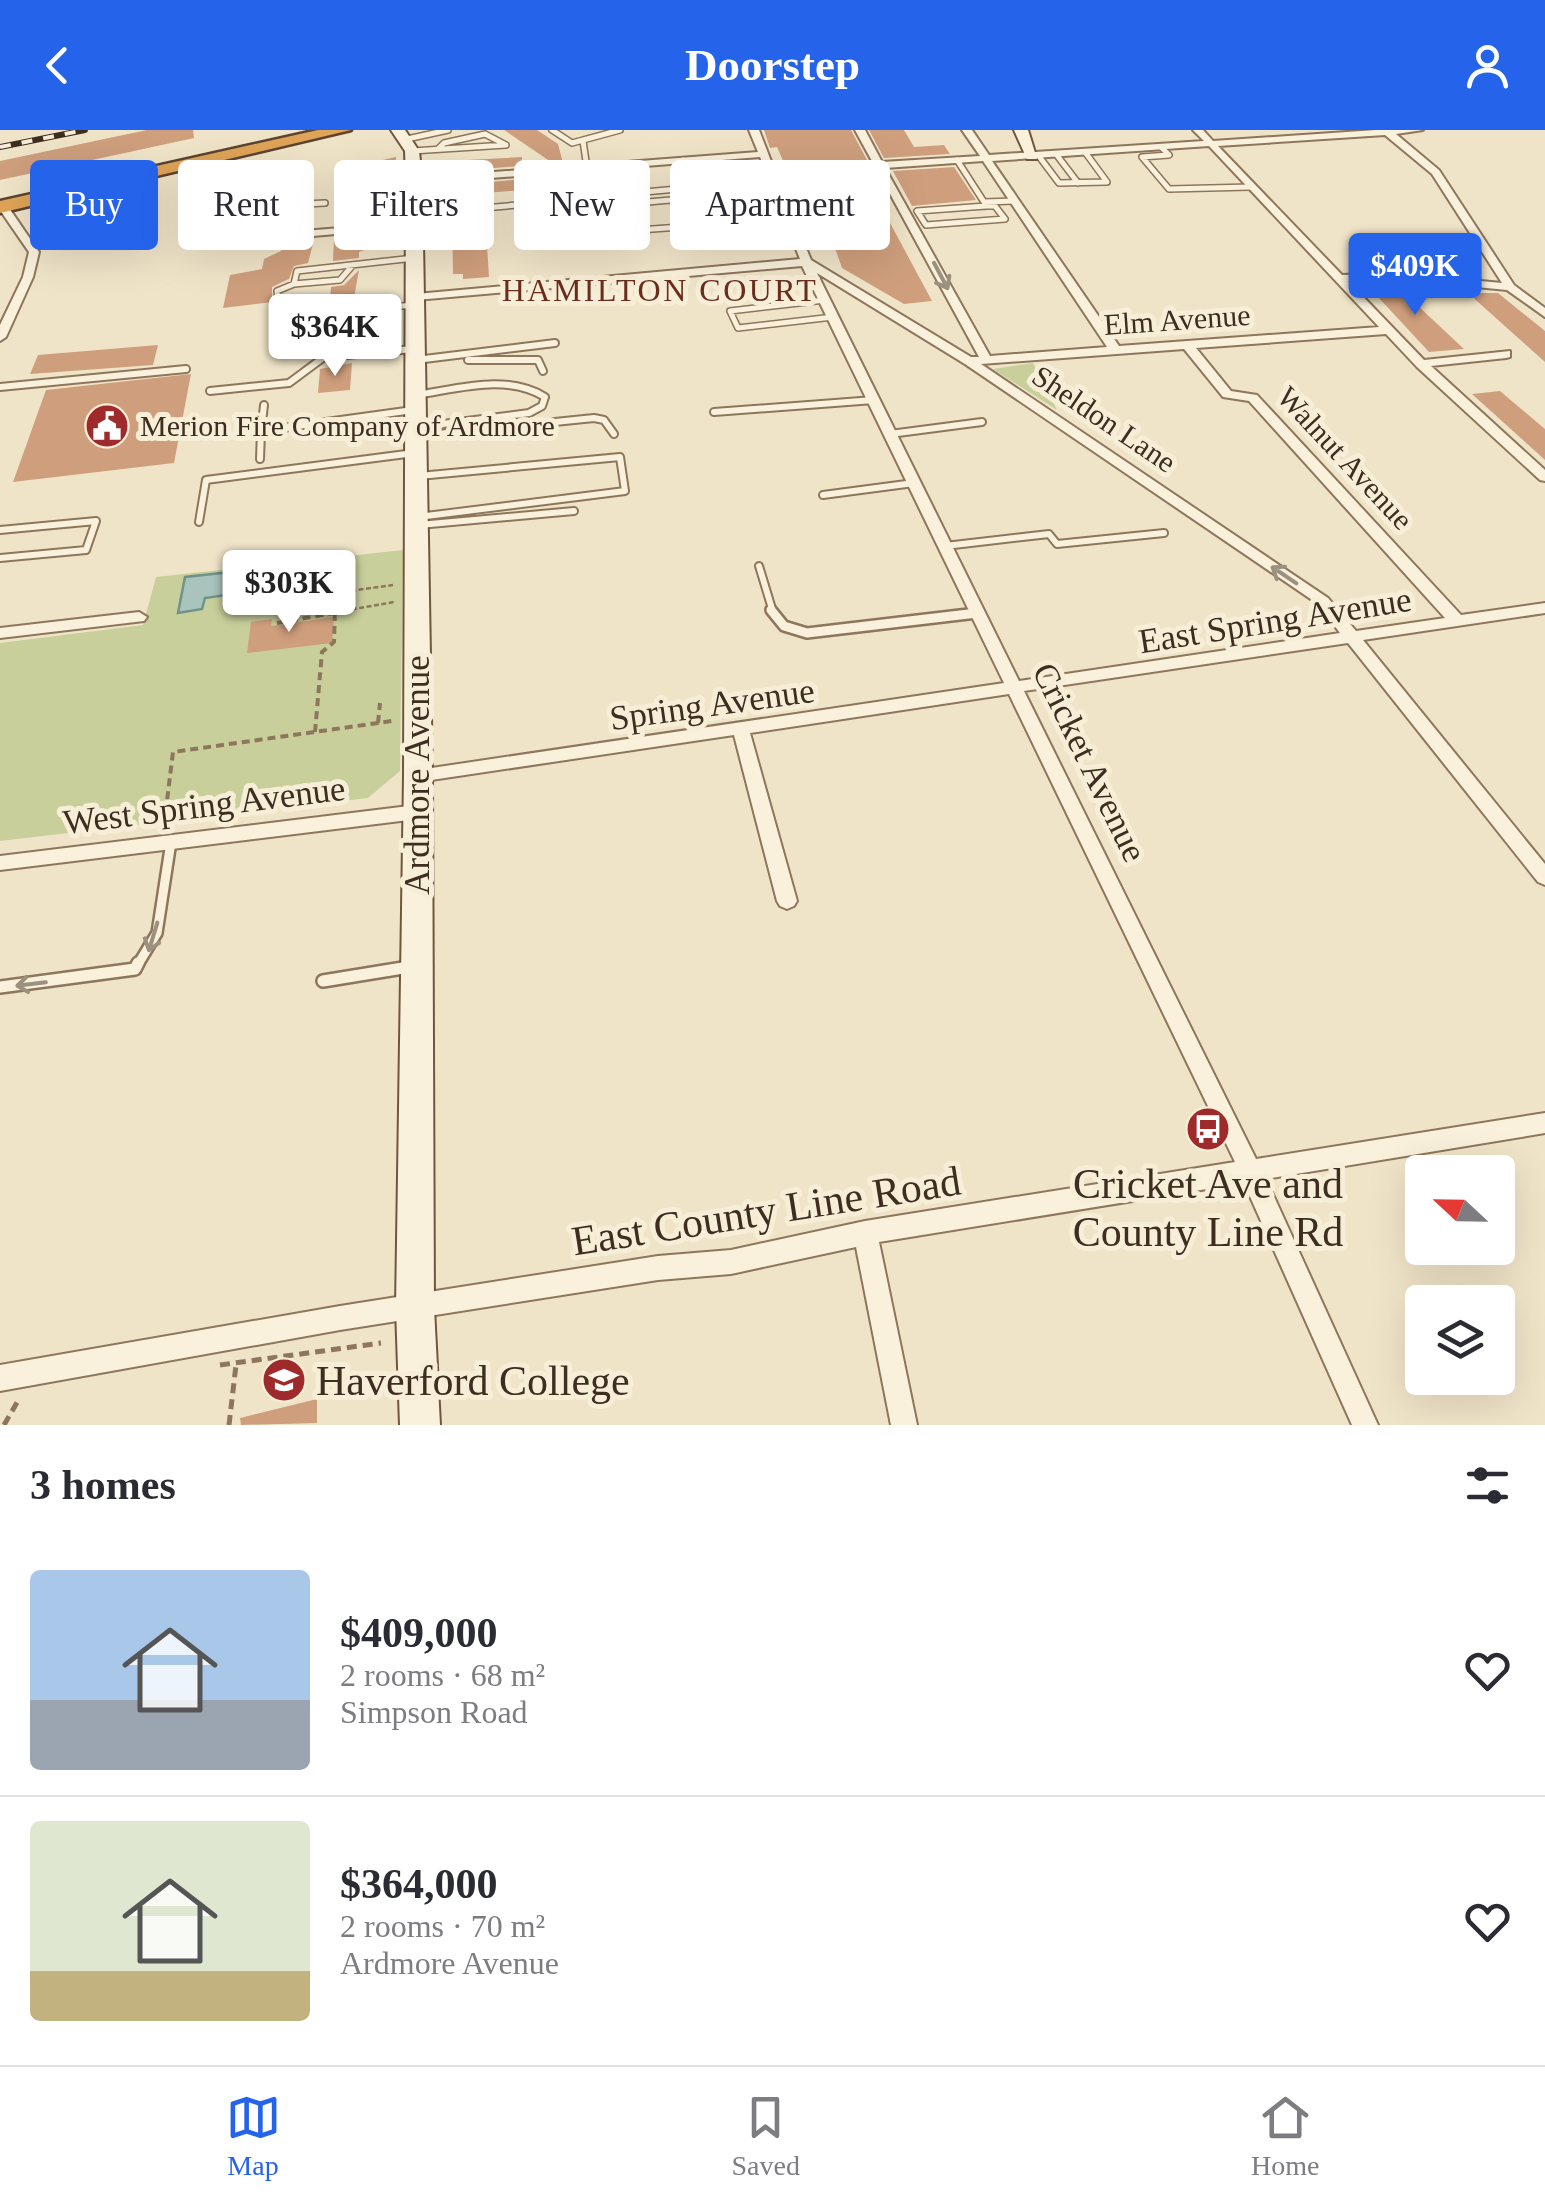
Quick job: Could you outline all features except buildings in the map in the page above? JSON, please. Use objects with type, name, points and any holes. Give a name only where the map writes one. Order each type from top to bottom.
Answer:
[{"type":"highway","points":[[1,207],[342,130]]},
{"type":"street","name":"Cricket Avenue","points":[[754,130],[768,160]]},
{"type":"street","points":[[860,130],[879,160]]},
{"type":"street","points":[[967,130],[1114,348]]},
{"type":"street","points":[[1021,130],[1035,156]]},
{"type":"street","points":[[1198,130],[1421,364],[1545,478]]},
{"type":"street","points":[[890,164],[1418,130]]},
{"type":"street","points":[[1386,131],[1436,172],[1510,287],[1545,314]]},
{"type":"street","points":[[683,160],[765,154]]},
{"type":"street","points":[[890,180],[986,359]]},
{"type":"street","points":[[0,337],[28,277],[34,252],[1,207]]},
{"type":"street","name":"Ardmore Avenue","points":[[414,250],[418,776],[414,1308],[420,1425]]},
{"type":"street","name":"Cricket Avenue","points":[[802,250],[1251,1172],[1365,1425]]},
{"type":"street","points":[[416,301],[806,262]]},
{"type":"street","name":"Sheldon Lane","points":[[806,262],[969,361],[1323,601],[1545,877]]},
{"type":"street","points":[[1342,278],[1394,276],[1510,287]]},
{"type":"street","name":"Elm Avenue","points":[[969,361],[1388,330]]},
{"type":"street","name":"Walnut Avenue","points":[[1187,344],[1227,394],[1253,398],[1458,622]]},
{"type":"street","points":[[1421,364],[1506,354]]},
{"type":"street","name":"East Spring Avenue","points":[[1014,688],[1356,640],[1545,608]]},
{"type":"street","points":[[0,633],[139,617]]},
{"type":"street","name":"Spring Avenue","points":[[418,776],[1014,688]]},
{"type":"street","points":[[741,731],[787,901]]},
{"type":"street","name":"West Spring Avenue","points":[[0,864],[168,833],[417,812]]},
{"type":"street","name":"East County Line Road","points":[[0,1378],[658,1268],[732,1262],[865,1233],[1545,1124]]},
{"type":"street","points":[[865,1233],[904,1425]]},
{"type":"lane","points":[[414,142],[448,130]]},
{"type":"lane","points":[[552,130],[572,143],[620,130]]},
{"type":"lane","points":[[414,142],[444,144],[485,134],[506,145],[414,142]]},
{"type":"lane","points":[[583,141],[587,160]]},
{"type":"lane","points":[[1160,147],[1169,155],[1142,157],[1169,189],[1250,186]]},
{"type":"lane","points":[[1035,156],[1060,184],[1107,182],[1085,152]]},
{"type":"lane","points":[[1056,154],[1078,183]]},
{"type":"lane","points":[[957,160],[985,204],[995,206],[1005,219],[926,225],[918,211],[952,208],[985,204],[1014,201]]},
{"type":"lane","points":[[700,187],[704,198],[603,206],[601,196],[640,193],[700,187]]},
{"type":"lane","points":[[314,204],[325,203]]},
{"type":"lane","points":[[294,284],[297,271],[414,258]]},
{"type":"lane","points":[[279,307],[277,291],[294,284],[340,280],[354,265]]},
{"type":"lane","points":[[824,300],[730,312],[738,328],[833,318]]},
{"type":"lane","points":[[302,314],[416,301]]},
{"type":"lane","points":[[416,358],[555,343]]},
{"type":"lane","points":[[210,391],[289,383],[324,356],[528,358],[538,360],[542,371]]},
{"type":"lane","points":[[0,387],[186,369]]},
{"type":"lane","points":[[199,522],[206,480],[416,433],[529,413],[542,406],[545,397],[536,388],[512,385],[416,433]]},
{"type":"lane","points":[[714,412],[874,400]]},
{"type":"lane","points":[[260,459],[264,405]]},
{"type":"lane","points":[[261,431],[416,433],[594,418],[604,420],[614,434]]},
{"type":"lane","points":[[890,434],[982,422]]},
{"type":"lane","points":[[416,433],[620,457],[625,492],[416,521]]},
{"type":"lane","points":[[823,495],[914,483]]},
{"type":"lane","points":[[416,521],[574,511]]},
{"type":"lane","points":[[0,530],[96,521],[86,550],[0,558]]},
{"type":"lane","points":[[945,546],[1049,534],[1057,544],[1164,533]]},
{"type":"lane","points":[[759,566],[774,621],[787,632],[807,634],[977,613]]},
{"type":"lane","points":[[0,987],[135,969],[156,934],[168,833]]},
{"type":"lane","points":[[323,980],[416,966]]},
{"type":"path","points":[[314,596],[401,584]]},
{"type":"path","points":[[315,732],[322,652],[334,642],[336,593]]},
{"type":"path","points":[[277,623],[335,616],[357,606],[402,601]]},
{"type":"path","points":[[378,724],[380,703]]},
{"type":"path","points":[[168,833],[173,752],[402,720]]},
{"type":"path","points":[[229,1425],[236,1363]]},
{"type":"green space","points":[[1033,363],[1057,410],[993,369]]},
{"type":"green space","points":[[403,550],[400,771],[368,798],[0,841],[0,643],[143,625],[156,577]]},
{"type":"water","points":[[250,570],[247,592],[205,598],[202,609],[178,613],[185,577]]},
{"type":"railway","points":[[0,147],[85,130]]},
{"type":"place","name":"Merion Fire Company of Ardmore","points":[[107,426]]},
{"type":"place","name":"Cricket Ave and County Line Rd","points":[[1208,1129]]},
{"type":"place","name":"Haverford College","points":[[284,1380]]},
{"type":"district","name":"HAMILTON COURT","points":[[660,290]]}]
